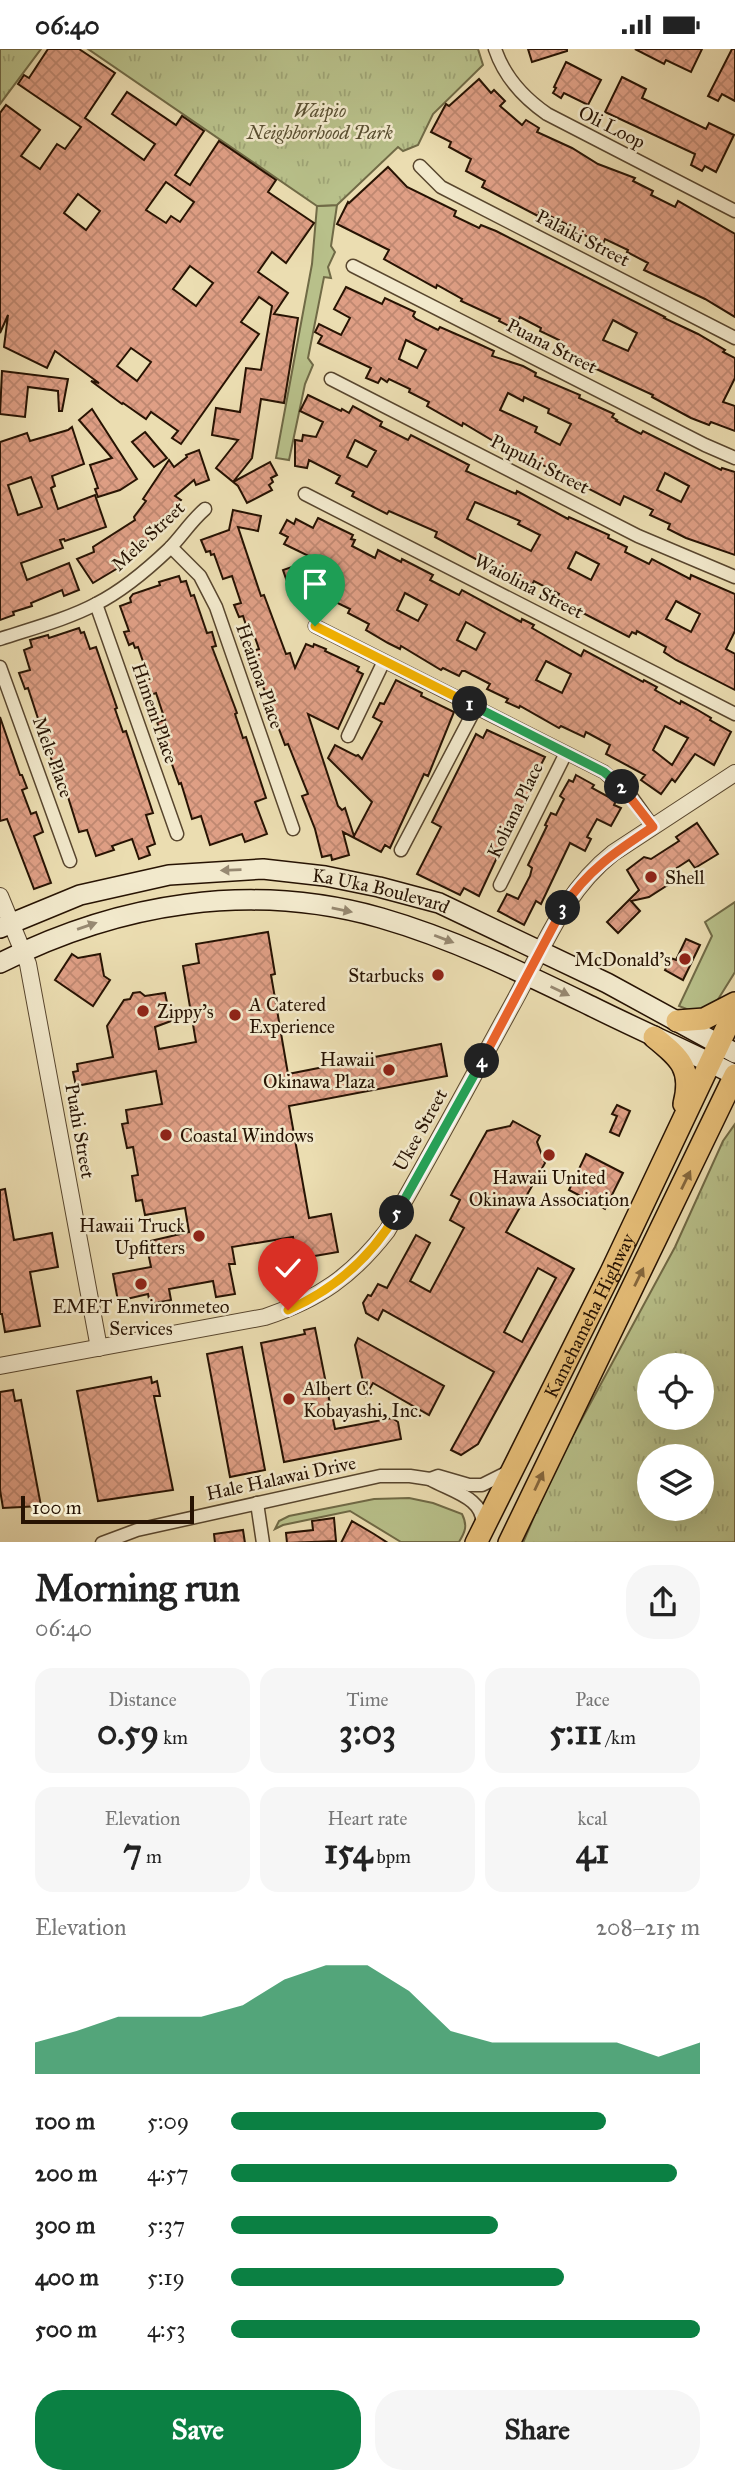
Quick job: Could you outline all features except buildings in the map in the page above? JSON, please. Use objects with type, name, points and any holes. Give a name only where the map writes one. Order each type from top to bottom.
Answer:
[{"type":"main road","name":"Ka Uka Boulevard","points":[[6,926],[80,895],[117,885],[184,873],[262,869],[348,880],[439,903],[538,953],[607,983],[677,1021],[721,1053],[735,1075]]},
{"type":"main road","points":[[262,869],[278,877],[304,903],[326,885],[348,880]]},
{"type":"main road","name":"Ka Uka Boulevard","points":[[0,963],[23,951],[101,921],[147,910],[239,899],[304,903],[379,917],[444,939],[654,1037],[721,1053]]},
{"type":"main road","points":[[677,1021],[704,1019],[735,1003]]},
{"type":"main road","name":"Kamehameha Highway","points":[[478,1538],[677,1133],[721,1053],[735,1010]]},
{"type":"main road","points":[[654,1037],[679,1059],[688,1080],[677,1133]]},
{"type":"main road","name":"Kamehameha Highway","points":[[509,1542],[735,1075]]},
{"type":"main road","points":[[708,1133],[735,1112]]},
{"type":"street","name":"Oli Loop","points":[[495,49],[513,83],[529,101],[547,114],[735,211]]},
{"type":"street","name":"Palaiki Street","points":[[419,166],[441,187],[735,338]]},
{"type":"street","name":"Puana Street","points":[[353,266],[735,458]]},
{"type":"street","name":"Pupuhi Street","points":[[331,379],[638,536],[735,577]]},
{"type":"street","name":"Waiolina Street","points":[[305,494],[735,714]]},
{"type":"street","name":"Mele Street","points":[[0,639],[96,604],[130,582],[171,547],[189,523],[205,509]]},
{"type":"street","name":"Heainoa Place","points":[[171,547],[200,576],[216,607],[293,829]]},
{"type":"street","name":"Himeni Place","points":[[96,604],[177,834]]},
{"type":"street","points":[[315,626],[604,772],[620,785],[653,827]]},
{"type":"street","points":[[348,736],[384,661]]},
{"type":"street","name":"Mele Place","points":[[0,667],[70,861]]},
{"type":"street","points":[[401,849],[476,707]]},
{"type":"street","name":"Koliana Place","points":[[500,885],[566,753]]},
{"type":"street","name":"Ukee Street","points":[[0,1366],[265,1317],[309,1300],[353,1270],[369,1254],[393,1221],[564,905],[587,876],[613,853],[735,773]]},
{"type":"street","name":"Puahi Street","points":[[0,895],[6,926],[29,964],[99,1348]]},
{"type":"street","name":"Hale Halawai Drive","points":[[430,1479],[438,1476],[469,1485],[482,1485],[498,1479],[514,1468]]},
{"type":"street","name":"Hale Halawai Drive","points":[[102,1542],[137,1529],[380,1476],[430,1479],[478,1506],[483,1517],[478,1538]]},
{"type":"street","points":[[257,1503],[262,1542]]},
{"type":"green space","points":[[0,49],[41,49],[0,104]]},
{"type":"green space","name":"Waipio Neighborhood Park","points":[[88,49],[478,49],[483,65],[433,114],[418,145],[403,151],[398,147],[337,205],[317,206]]},
{"type":"green space","points":[[337,205],[331,246],[335,252],[328,267],[331,278],[324,277],[308,358],[313,365],[305,384],[289,460],[276,458],[312,264],[317,206]]},
{"type":"green space","points":[[735,902],[735,972],[717,1001],[701,1011],[679,1006],[712,936],[705,922]]},
{"type":"green space","points":[[735,1124],[735,1542],[523,1542],[551,1476],[675,1247],[723,1141]]},
{"type":"green space","points":[[409,1498],[433,1503],[462,1514],[465,1529],[459,1542],[401,1542],[350,1511],[275,1529],[279,1521],[289,1516],[374,1499]]},
{"type":"place","name":"Shell","points":[[651,877]]},
{"type":"place","name":"McDonald's","points":[[685,959]]},
{"type":"place","name":"Starbucks","points":[[438,975]]},
{"type":"place","name":"Zippy's","points":[[143,1011]]},
{"type":"place","name":"A Catered Experience","points":[[235,1015]]},
{"type":"place","name":"Hawaii Okinawa Plaza","points":[[389,1070]]},
{"type":"place","name":"Coastal Windows","points":[[166,1135]]},
{"type":"place","name":"Hawaii United Okinawa Association","points":[[549,1155]]},
{"type":"place","name":"Hawaii Truck Upfitters","points":[[199,1236]]},
{"type":"place","name":"EMET Environmeteo Services","points":[[141,1284]]},
{"type":"place","name":"Albert C. Kobayashi, Inc.","points":[[289,1399]]},
{"type":"route","points":[[288,1310],[333,1286],[369,1254],[387,1231],[518,995],[564,905],[598,865],[653,827],[633,799],[604,772],[315,626]]}]
